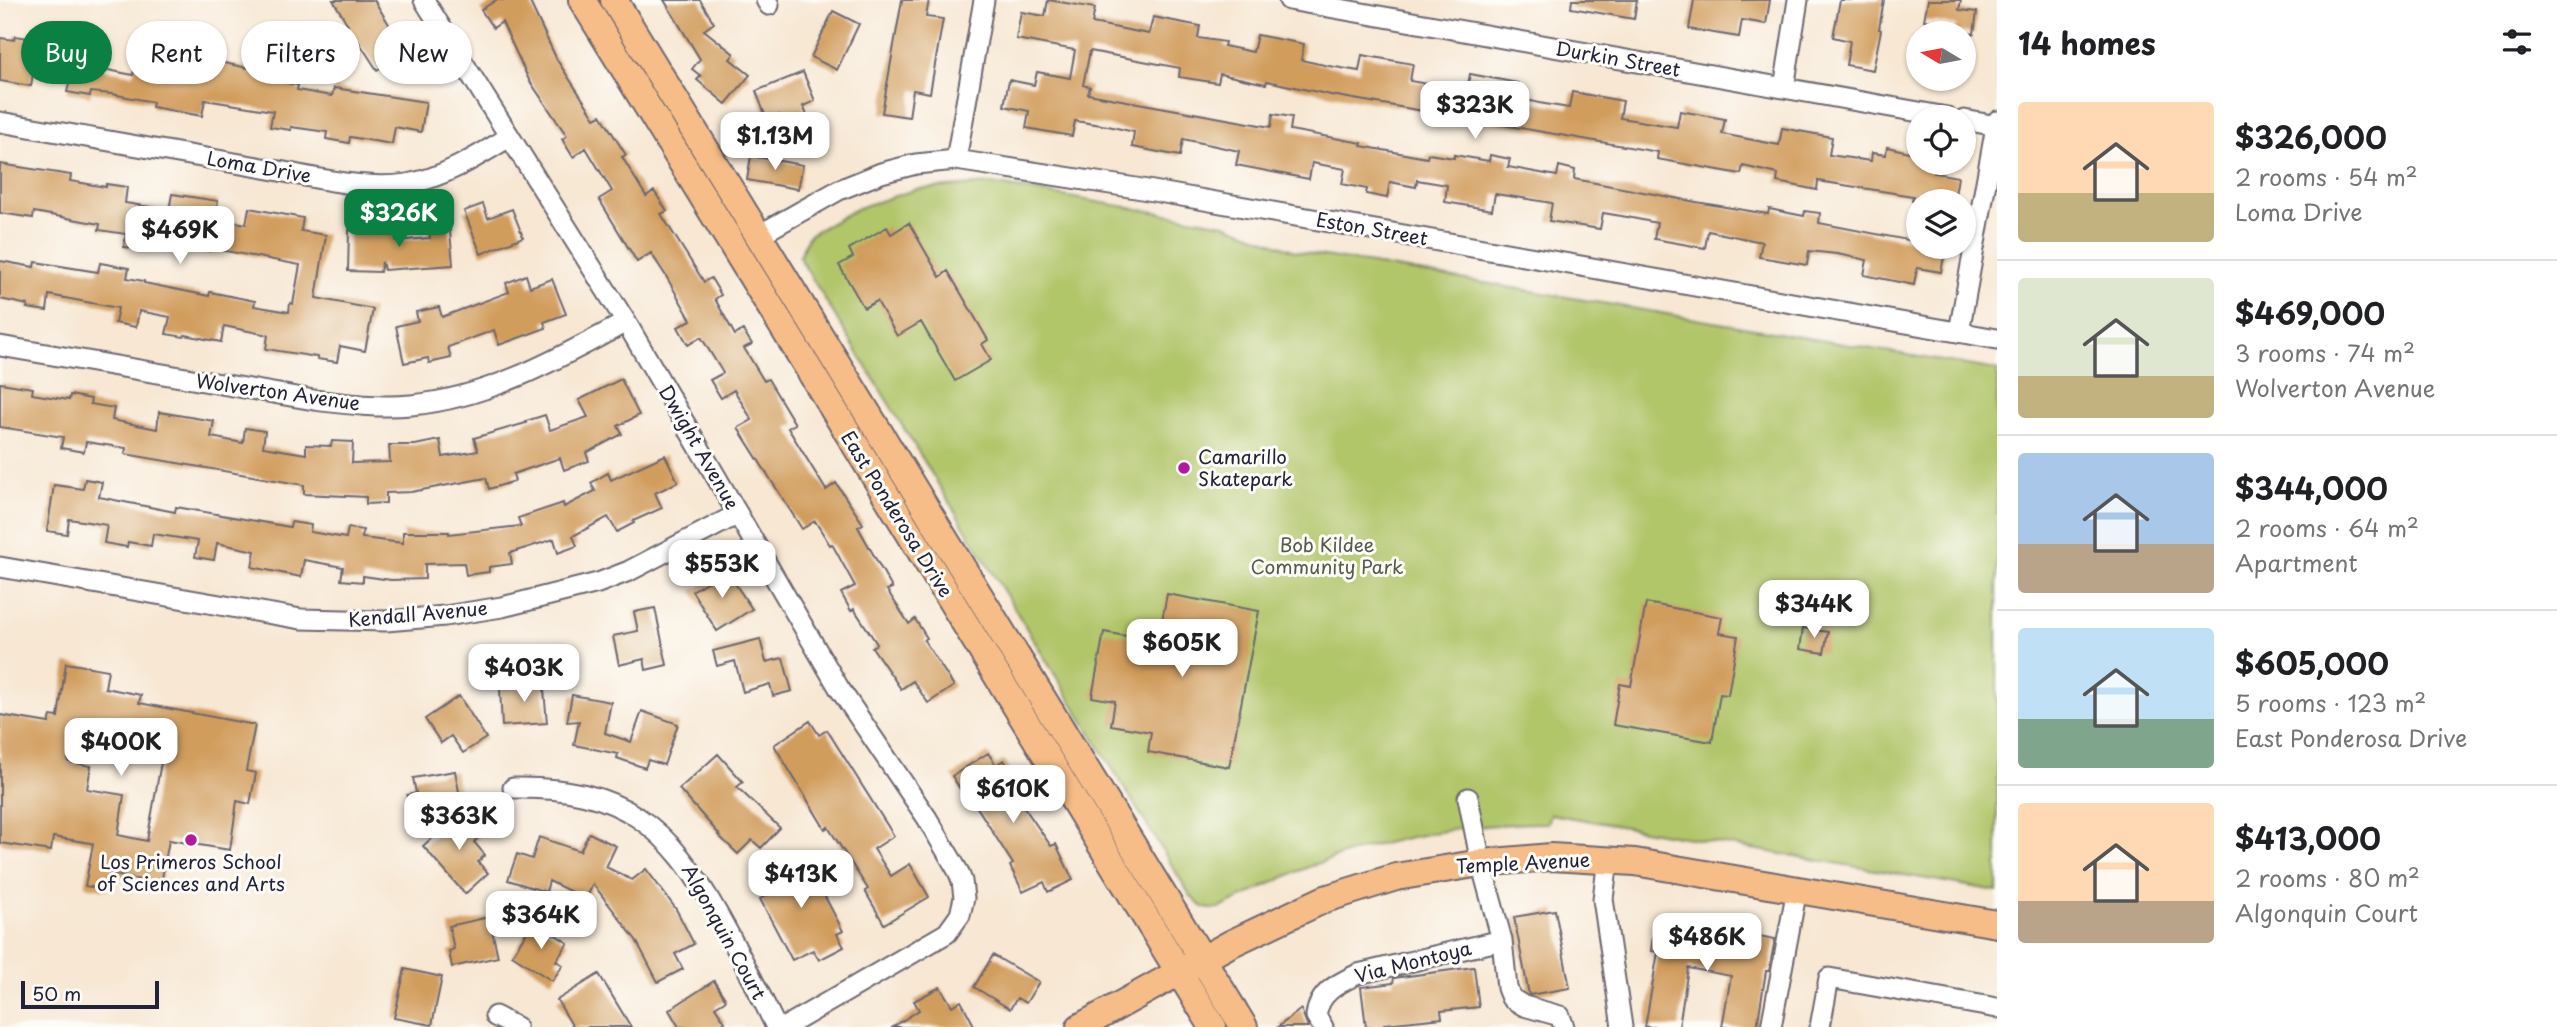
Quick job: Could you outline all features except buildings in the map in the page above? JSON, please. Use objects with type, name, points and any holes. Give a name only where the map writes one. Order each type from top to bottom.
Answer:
[{"type":"main road","name":"East Ponderosa Drive","points":[[582,0],[1213,1027]]},
{"type":"main road","name":"East Ponderosa Drive","points":[[614,0],[1244,1027]]},
{"type":"main road","points":[[734,249],[759,234]]},
{"type":"main road","name":"Temple Avenue","points":[[1080,1027],[1179,971],[1279,919],[1325,899],[1396,877],[1481,863],[1551,858],[1608,859],[1674,867],[1997,924]]},
{"type":"street","name":"Dwight Avenue","points":[[424,0],[626,322],[839,688],[927,818],[962,881],[964,898],[960,915],[947,933],[785,1027]]},
{"type":"street","points":[[956,160],[984,0]]},
{"type":"street","name":"Durkin Street","points":[[1289,0],[1906,110]]},
{"type":"street","points":[[1784,88],[1798,0]]},
{"type":"street","points":[[1959,332],[1997,124],[1976,121]]},
{"type":"street","name":"Loma Drive","points":[[0,122],[362,184],[393,185],[422,181],[439,175],[509,137]]},
{"type":"street","name":"Eston Street","points":[[759,234],[839,190],[881,173],[916,164],[956,160],[1149,190],[1997,339]]},
{"type":"street","name":"Wolverton Avenue","points":[[0,346],[314,400],[358,405],[411,405],[448,399],[503,382],[556,359],[626,322]]},
{"type":"street","name":"Kendall Avenue","points":[[0,567],[302,619],[386,621],[445,616],[502,607],[598,583],[629,571],[738,514]]},
{"type":"street","name":"Algonquin Court","points":[[513,788],[545,787],[585,794],[624,810],[658,832],[698,879],[776,1027]]},
{"type":"street","points":[[1468,798],[1481,863],[1502,940],[1507,988],[1511,998],[1524,1006],[1560,1016],[1564,1027]]},
{"type":"street","points":[[1608,859],[1603,899],[1622,1027]]},
{"type":"street","points":[[1771,1027],[1797,889]]},
{"type":"street","name":"Via Montoya","points":[[1323,1027],[1316,1016],[1318,1003],[1324,994],[1338,983],[1358,974],[1502,940]]},
{"type":"street","points":[[1820,1027],[1829,978],[1997,1008]]},
{"type":"street","points":[[495,1016],[516,1027]]},
{"type":"green space","name":"Bob Kildee Community Park","points":[[992,184],[1225,224],[1295,251],[1997,370],[1997,891],[1550,814],[1547,823],[1460,829],[1374,846],[1306,868],[1220,908],[1210,909],[1200,905],[1190,895],[799,257],[809,235],[858,208],[917,189]]},
{"type":"place","name":"Camarillo Skatepark","points":[[1184,468]]},
{"type":"place","name":"Los Primeros School of Sciences and Arts","points":[[191,840]]}]
